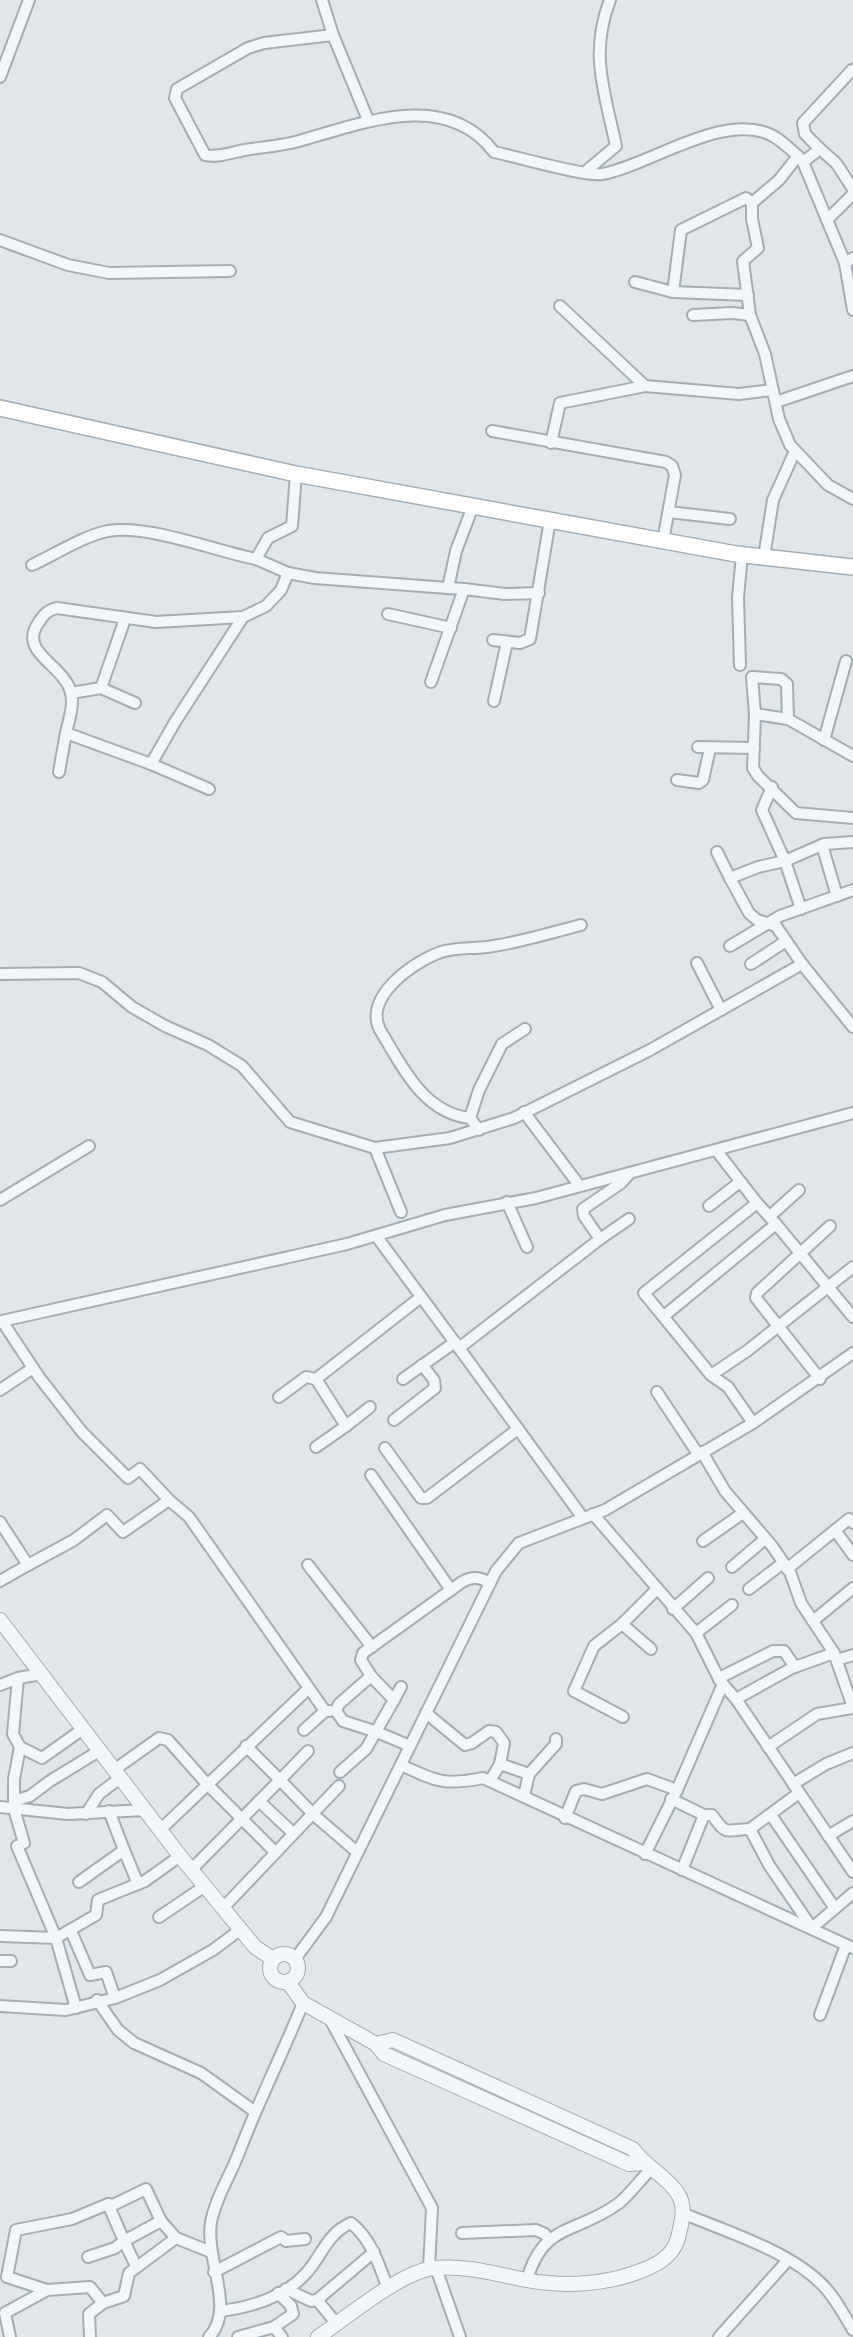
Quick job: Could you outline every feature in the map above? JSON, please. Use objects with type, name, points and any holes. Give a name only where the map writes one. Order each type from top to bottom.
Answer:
[{"type":"main road","points":[[0,408],[296,474],[742,555],[853,567]]},
{"type":"street","points":[[0,77],[29,0]]},
{"type":"street","points":[[322,0],[333,35],[368,120]]},
{"type":"street","points":[[585,172],[616,146],[604,102],[598,40],[610,0]]},
{"type":"street","points":[[333,35],[264,43],[248,48],[177,89],[175,98],[202,151],[208,156],[294,142],[368,120],[398,115],[433,117],[461,124],[481,135],[494,152],[598,175],[644,162],[663,150],[696,139],[742,131],[772,135],[800,159],[827,220],[849,261],[853,310]]},
{"type":"street","points":[[827,220],[853,191],[836,163],[804,134],[803,123],[852,70]]},
{"type":"street","points":[[752,204],[800,159],[820,149]]},
{"type":"street","points":[[673,292],[681,230],[746,198],[752,204],[752,219],[758,248],[743,261],[750,315],[765,354],[779,419],[795,451],[828,485],[853,499]]},
{"type":"street","points":[[0,240],[68,265],[109,273],[230,271]]},
{"type":"street","points":[[635,282],[673,292],[748,295]]},
{"type":"street","points":[[560,306],[645,386]]},
{"type":"street","points":[[693,315],[732,313],[750,315]]},
{"type":"street","points":[[776,402],[853,376]]},
{"type":"street","points":[[551,443],[560,403],[645,386],[738,394],[773,390]]},
{"type":"street","points":[[492,431],[666,462],[672,466],[675,475],[663,541]]},
{"type":"street","points":[[764,557],[774,501],[795,451]]},
{"type":"street","points":[[256,559],[268,538],[292,526],[296,474]]},
{"type":"street","points":[[448,588],[456,551],[473,506]]},
{"type":"street","points":[[669,512],[730,519]]},
{"type":"street","points":[[493,640],[520,643],[530,639],[550,520]]},
{"type":"street","points":[[32,565],[102,533],[118,531],[144,533],[256,559],[288,573],[315,578],[464,588],[505,594],[539,593]]},
{"type":"street","points":[[740,664],[738,597],[742,555]]},
{"type":"street","points":[[59,772],[72,702],[67,682],[33,644],[35,627],[45,613],[57,608],[156,622],[243,617],[266,606],[281,590],[288,573]]},
{"type":"street","points":[[431,682],[464,588]]},
{"type":"street","points":[[388,614],[451,628]]},
{"type":"street","points":[[151,764],[175,722],[243,617]]},
{"type":"street","points":[[102,688],[125,619]]},
{"type":"street","points":[[494,701],[507,642]]},
{"type":"street","points":[[824,740],[846,661]]},
{"type":"street","points":[[788,719],[787,684],[780,679],[752,677],[755,714],[755,773],[772,787],[796,813],[853,818]]},
{"type":"street","points":[[71,693],[102,688],[135,703]]},
{"type":"street","points":[[755,714],[788,719],[853,756]]},
{"type":"street","points":[[66,733],[151,764],[209,789]]},
{"type":"street","points":[[698,747],[754,748]]},
{"type":"street","points":[[677,780],[699,783],[703,780],[710,748]]},
{"type":"street","points":[[772,787],[762,810],[785,861],[801,909]]},
{"type":"street","points":[[730,878],[758,867],[785,861],[822,845],[853,842]]},
{"type":"street","points":[[822,845],[837,896]]},
{"type":"street","points":[[717,852],[749,913],[758,920],[776,926],[802,964],[853,1027]]},
{"type":"street","points":[[730,946],[769,922],[853,890]]},
{"type":"street","points":[[479,1130],[470,1118],[454,1116],[446,1112],[421,1092],[380,1030],[375,1019],[376,1007],[403,974],[422,961],[442,952],[497,945],[581,925]]},
{"type":"street","points":[[751,964],[786,941]]},
{"type":"street","points":[[697,963],[721,1010]]},
{"type":"street","points":[[0,974],[79,973],[102,982],[132,1006],[165,1026],[208,1045],[242,1066],[290,1122],[375,1148],[450,1138],[479,1130],[524,1112],[650,1050],[802,964]]},
{"type":"street","points":[[470,1118],[479,1090],[502,1044],[525,1029]]},
{"type":"street","points":[[524,1112],[579,1185]]},
{"type":"street","points":[[410,1746],[343,1721],[308,1689],[189,1517],[169,1500],[140,1469],[128,1478],[82,1432],[33,1368],[1,1319],[377,1236],[445,1215],[536,1198],[853,1113]]},
{"type":"street","points":[[0,1200],[89,1146]]},
{"type":"street","points":[[375,1148],[401,1212]]},
{"type":"street","points":[[716,1150],[853,1317]]},
{"type":"street","points":[[600,1239],[584,1216],[583,1209],[621,1183],[630,1173]]},
{"type":"street","points":[[709,1206],[740,1182]]},
{"type":"street","points":[[664,1316],[773,1220],[800,1191]]},
{"type":"street","points":[[507,1202],[527,1247]]},
{"type":"street","points":[[753,1423],[728,1387],[711,1375],[645,1293],[758,1203]]},
{"type":"street","points":[[403,1379],[457,1345],[629,1219]]},
{"type":"street","points":[[820,1379],[756,1298],[757,1293],[830,1226]]},
{"type":"street","points":[[377,1236],[518,1430],[588,1516],[696,1633],[721,1681],[736,1698],[853,1872]]},
{"type":"street","points":[[711,1375],[747,1352],[853,1267]]},
{"type":"street","points":[[316,1379],[421,1297]]},
{"type":"street","points":[[295,1959],[326,1917],[496,1571],[519,1543],[605,1510],[753,1423],[852,1355]]},
{"type":"street","points":[[394,1420],[435,1388],[434,1380],[422,1365]]},
{"type":"street","points":[[0,1390],[33,1368]]},
{"type":"street","points":[[279,1397],[306,1377],[316,1379],[346,1426]]},
{"type":"street","points":[[657,1392],[725,1491],[785,1566],[801,1603],[835,1656],[853,1707],[817,1714],[768,1747]]},
{"type":"street","points":[[316,1447],[370,1407]]},
{"type":"street","points":[[385,1448],[421,1498],[427,1498],[518,1430]]},
{"type":"street","points":[[371,1475],[451,1590]]},
{"type":"street","points":[[0,1581],[74,1540],[107,1515],[123,1532],[169,1500]]},
{"type":"street","points":[[703,1541],[743,1513]]},
{"type":"street","points":[[749,1589],[852,1520]]},
{"type":"street","points":[[0,1522],[28,1565]]},
{"type":"street","points":[[835,1530],[853,1555]]},
{"type":"street","points":[[732,1567],[765,1539]]},
{"type":"street","points":[[308,1565],[372,1647]]},
{"type":"street","points":[[394,1700],[371,1676],[361,1657],[470,1578],[481,1578],[490,1583]]},
{"type":"street","points":[[673,1609],[708,1578]]},
{"type":"street","points":[[813,1621],[853,1588]]},
{"type":"street","points":[[623,1717],[574,1691],[594,1646],[622,1624],[657,1589]]},
{"type":"street","points":[[696,1633],[732,1605]]},
{"type":"street","points":[[0,1622],[191,1870],[255,1947],[273,1959]]},
{"type":"street","points":[[622,1624],[651,1649]]},
{"type":"street","points":[[645,1854],[674,1795],[721,1681],[773,1651],[784,1652],[795,1667]]},
{"type":"street","points":[[736,1698],[795,1667],[835,1656],[853,1655]]},
{"type":"street","points":[[0,1685],[18,1678],[42,1674]]},
{"type":"street","points":[[304,1730],[331,1711],[371,1676]]},
{"type":"street","points":[[18,1678],[13,1734],[20,1747],[14,1805],[24,1843],[17,1846],[56,1938],[76,2008]]},
{"type":"street","points":[[340,1772],[362,1753],[377,1732],[400,1688]]},
{"type":"street","points":[[160,1830],[308,1689]]},
{"type":"street","points":[[426,1713],[465,1745],[489,1731],[496,1732],[504,1743],[500,1764],[489,1781]]},
{"type":"street","points":[[20,1747],[42,1758],[82,1729]]},
{"type":"street","points":[[0,1735],[13,1734]]},
{"type":"street","points":[[86,1814],[99,1794],[117,1774],[164,1737],[275,1852]]},
{"type":"street","points":[[524,1796],[530,1774],[556,1744],[556,1739]]},
{"type":"street","points":[[246,1746],[314,1815],[357,1852]]},
{"type":"street","points":[[0,1807],[14,1805],[30,1796],[99,1751]]},
{"type":"street","points":[[191,1870],[308,1751]]},
{"type":"street","points":[[565,1818],[576,1791],[581,1789],[602,1794],[647,1779],[704,1815],[712,1815],[723,1830],[750,1829],[771,1815],[796,1789],[826,1764],[853,1753]]},
{"type":"street","points":[[500,1764],[530,1774]]},
{"type":"street","points":[[401,1765],[434,1779],[456,1784],[483,1778],[565,1818],[850,1946],[820,2015]]},
{"type":"street","points":[[223,1908],[293,1833],[314,1815],[339,1786]]},
{"type":"street","points":[[259,1802],[293,1833]]},
{"type":"street","points":[[14,1805],[35,1813],[86,1814],[144,1810]]},
{"type":"street","points":[[109,1811],[138,1884]]},
{"type":"street","points":[[682,1870],[704,1815]]},
{"type":"street","points":[[771,1815],[834,1907]]},
{"type":"street","points":[[828,1836],[853,1821]]},
{"type":"street","points":[[750,1829],[769,1865],[812,1928]]},
{"type":"street","points":[[79,1882],[124,1850]]},
{"type":"street","points":[[0,1936],[56,1938],[71,1931],[73,1926],[96,1915],[98,1900],[138,1884],[180,1856]]},
{"type":"street","points":[[159,1917],[205,1886]]},
{"type":"street","points":[[812,1928],[853,1893]]},
{"type":"street","points":[[0,2006],[66,2010],[97,2000],[115,1998],[160,1980],[213,1950],[241,1929]]},
{"type":"street","points":[[71,1931],[90,1975],[106,1971],[115,1998]]},
{"type":"street","points":[[288,1982],[298,1971],[295,1959],[286,1954],[273,1959],[269,1968],[277,1981],[288,1982],[303,2003],[331,2021],[376,2044],[384,2054],[629,2164],[647,2166],[678,2194],[682,2213],[677,2244],[658,2264],[637,2273],[584,2283],[526,2280],[493,2272],[432,2268],[416,2273],[388,2289],[318,2337]]},
{"type":"street","points":[[97,2000],[118,2030],[134,2043],[201,2073],[254,2111]]},
{"type":"street","points":[[209,2337],[218,2324],[222,2303],[211,2252],[211,2223],[220,2194],[254,2111],[303,2003]]},
{"type":"street","points":[[331,2021],[432,2208],[432,2268],[460,2337]]},
{"type":"street","points":[[526,2280],[533,2259],[548,2239],[597,2217],[621,2202],[647,2166]]},
{"type":"street","points":[[104,2303],[90,2287],[47,2290],[3,2277],[16,2230],[72,2219],[108,2204],[113,2205],[146,2189],[160,2221],[176,2238],[211,2252]]},
{"type":"street","points":[[108,2204],[136,2266]]},
{"type":"street","points":[[682,2213],[788,2260],[828,2290],[853,2330]]},
{"type":"street","points":[[88,2257],[115,2248],[160,2221]]},
{"type":"street","points":[[221,2311],[255,2304],[282,2291],[308,2272],[331,2234],[351,2223],[374,2252],[388,2289]]},
{"type":"street","points":[[462,2233],[536,2230],[545,2234],[548,2239]]},
{"type":"street","points":[[90,2337],[89,2314],[104,2303],[124,2296],[129,2272],[176,2238]]},
{"type":"street","points":[[214,2272],[281,2238],[286,2241],[305,2239]]},
{"type":"street","points":[[282,2291],[311,2301],[317,2300],[374,2252]]},
{"type":"street","points":[[719,2337],[788,2260]]},
{"type":"street","points":[[10,2337],[2,2315],[47,2290]]},
{"type":"street","points":[[238,2337],[274,2327],[294,2313],[282,2291]]},
{"type":"street","points":[[317,2300],[337,2324]]},
{"type":"street","points":[[274,2327],[282,2337]]}]
